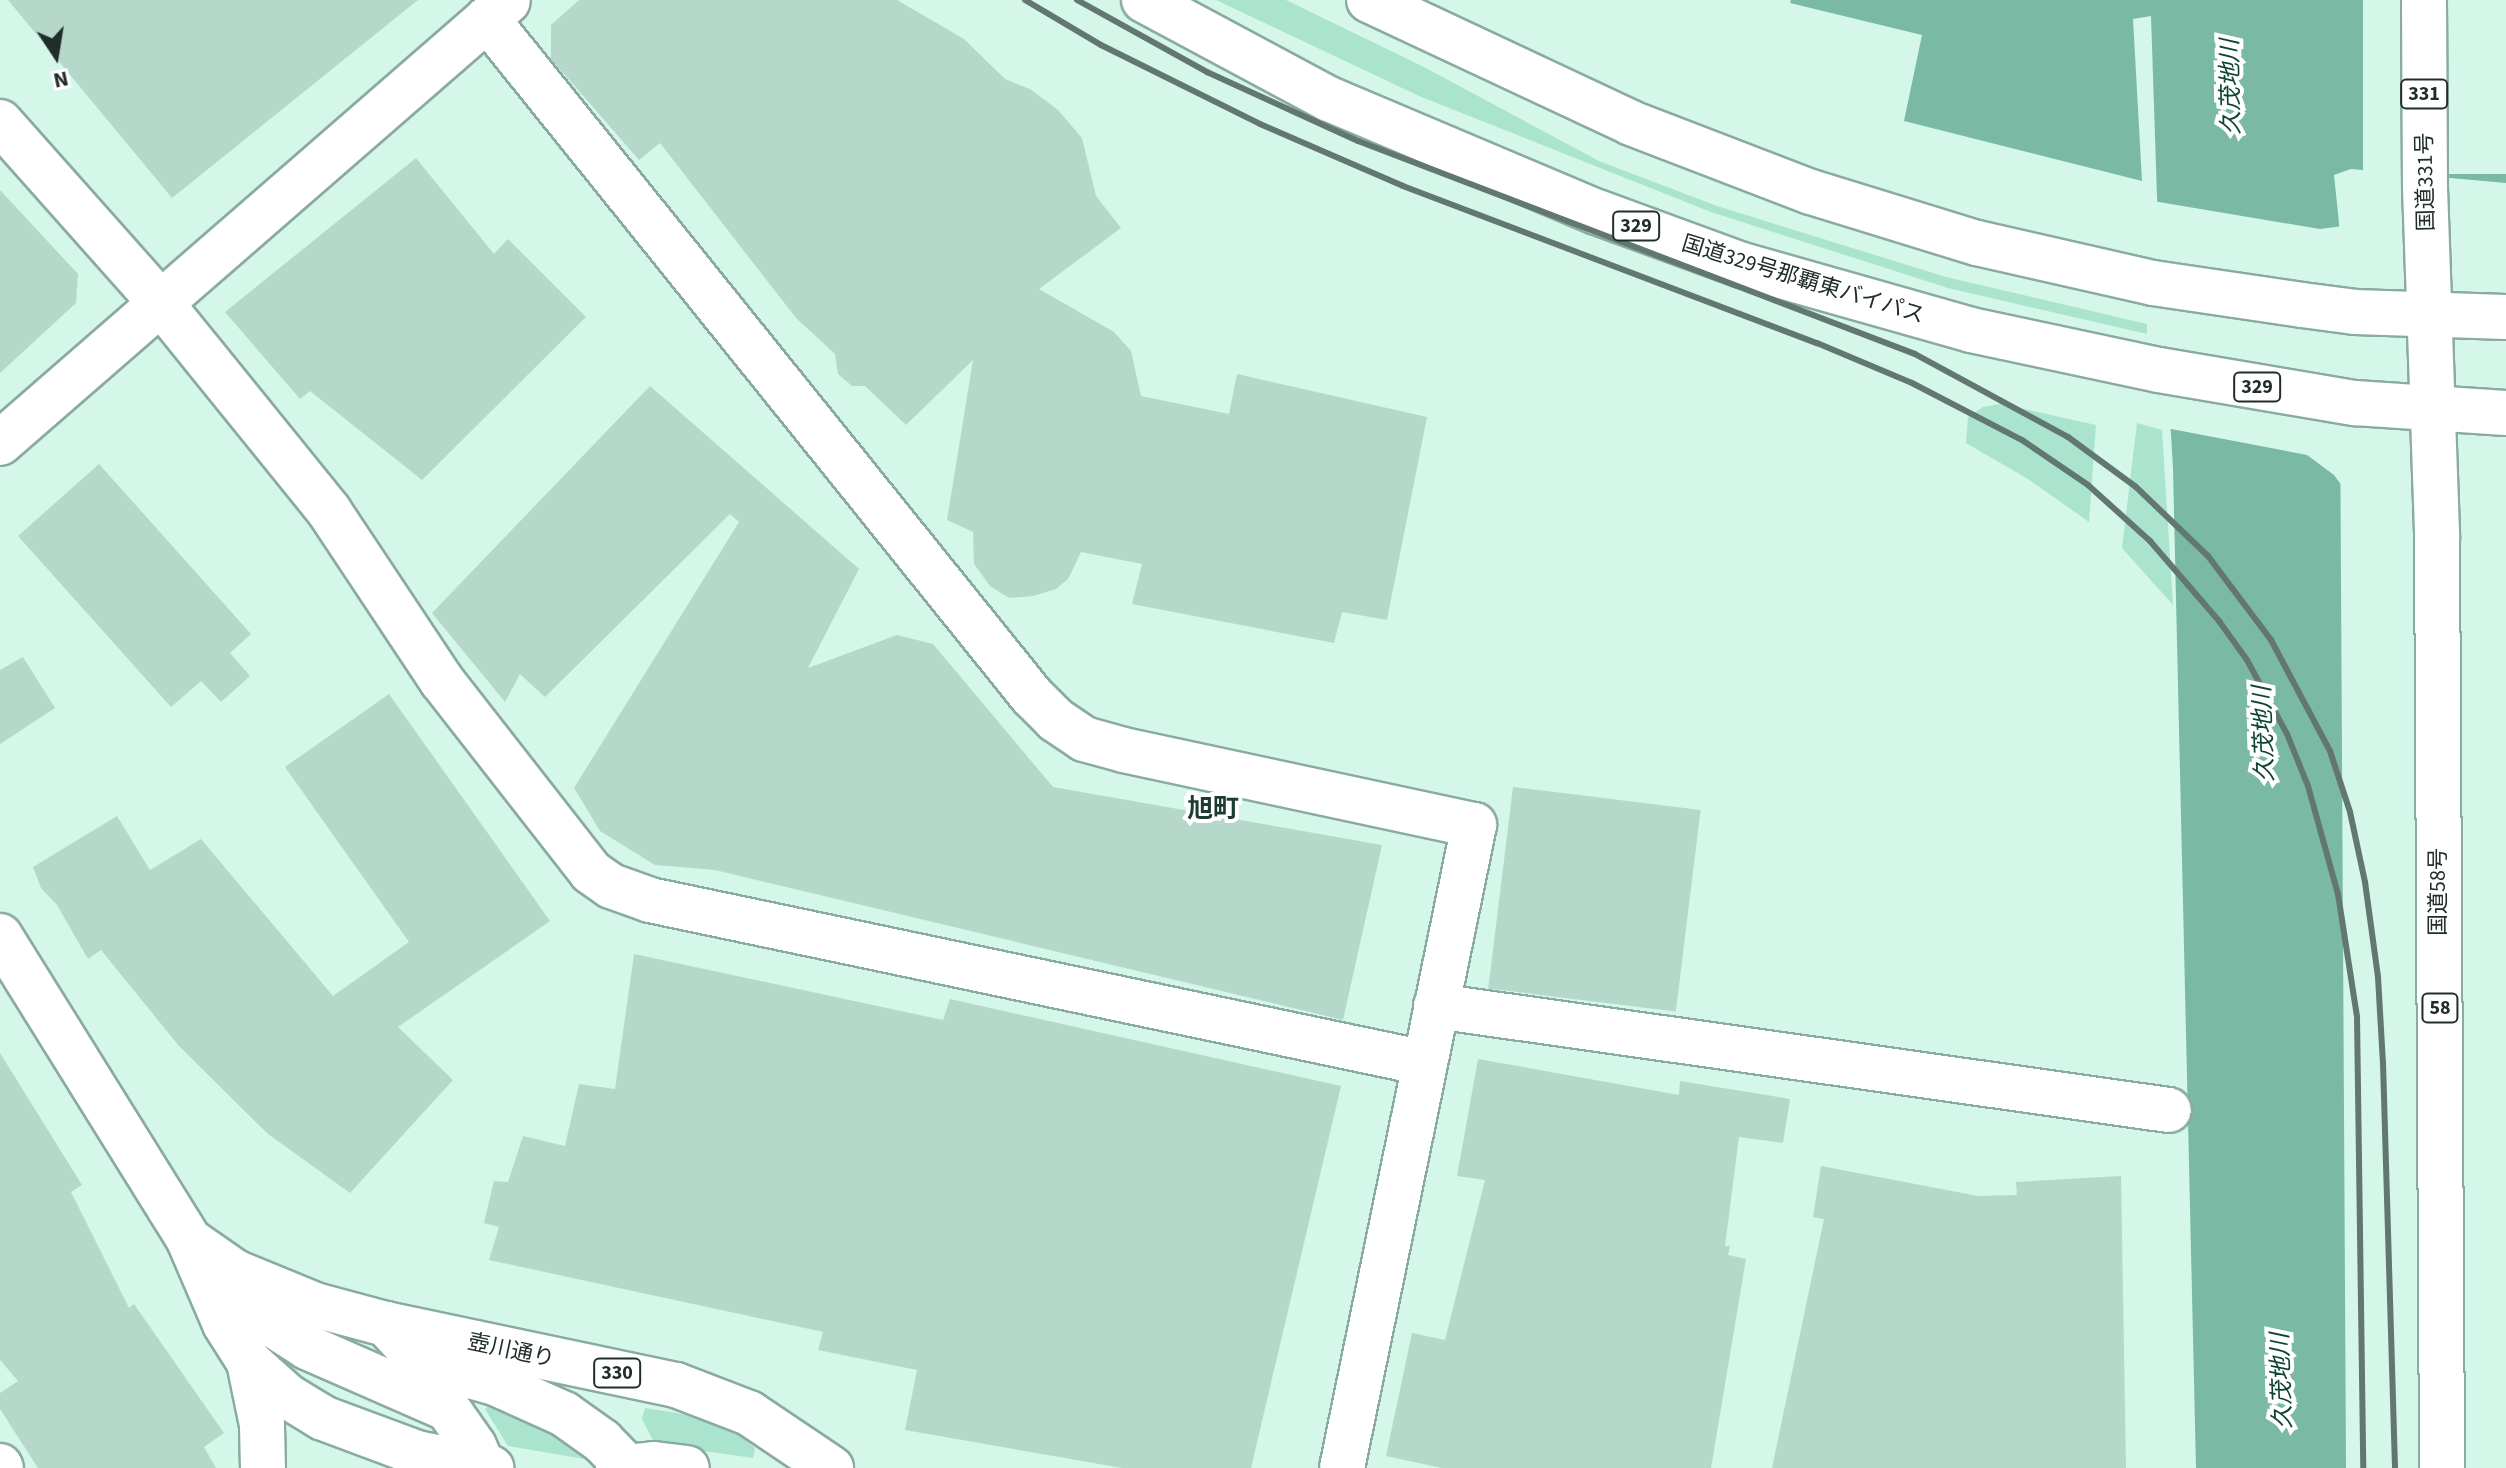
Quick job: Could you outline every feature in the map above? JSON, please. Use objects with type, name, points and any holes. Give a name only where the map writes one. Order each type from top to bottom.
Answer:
[{"type":"main road","name":"国道329号那覇東バイパス","points":[[1144,0],[1329,99],[1439,148],[1742,265],[1971,330],[2159,370],[2355,403],[2506,413]]},
{"type":"main road","points":[[1369,0],[1631,123],[1753,171],[1977,243],[2153,283],[2355,312],[2506,317]]},
{"type":"main road","name":"国道331号","points":[[2424,0],[2429,316]]},
{"type":"main road","points":[[0,443],[498,10],[1032,696],[1056,720],[1084,739],[1124,750],[1474,825],[1342,1468]]},
{"type":"main road","points":[[0,122],[160,302],[348,536],[451,693],[591,872],[611,886],[650,900],[1425,1063]]},
{"type":"main road","name":"国道58号","points":[[2429,316],[2437,539],[2442,1468]]},
{"type":"main road","name":"壺川通り","points":[[0,936],[189,1240],[225,1324],[249,1362],[287,1396],[323,1418],[417,1453],[486,1468]]},
{"type":"main road","points":[[1436,1006],[2169,1110]]},
{"type":"main road","name":"壺川通り","points":[[189,1240],[235,1272],[315,1305],[386,1324],[676,1385],[749,1413],[831,1468]]},
{"type":"main road","points":[[235,1272],[267,1321],[307,1347],[448,1409],[486,1468]]},
{"type":"main road","points":[[386,1324],[421,1362],[495,1383],[564,1414],[602,1441],[624,1467],[687,1468]]},
{"type":"main road","points":[[249,1362],[262,1425],[263,1468]]},
{"type":"shaded area","points":[[1216,0],[1286,0],[1422,66],[1599,161],[1717,206],[1946,277],[2147,324],[2147,334],[1948,288],[1711,212],[1419,96]]},
{"type":"shaded area","points":[[2001,404],[2096,425],[2089,522],[2028,479],[1966,443],[1968,417],[1983,407]]},
{"type":"shaded area","points":[[2137,423],[2162,430],[2173,605],[2122,548]]},
{"type":"shaded area","points":[[492,1403],[534,1421],[589,1452],[590,1460],[508,1446],[485,1409]]},
{"type":"shaded area","points":[[645,1408],[719,1420],[755,1448],[753,1458],[655,1444],[642,1419]]},
{"type":"water","name":"久茂地川","points":[[1791,0],[2506,0],[2506,183],[2351,169],[2334,175],[2339,223],[2346,1468],[2196,1468],[2173,468],[2157,197],[2151,16],[2133,19],[2142,181],[1904,121],[1922,35],[1790,3]]},
{"type":"pier","points":[[2363,0],[2506,0],[2506,174],[2363,174]]},
{"type":"pier","points":[[2153,201],[2320,229],[2343,226],[2345,490],[2334,475],[2307,455],[2166,428]]},
{"type":"building","points":[[8,0],[418,0],[172,198]]},
{"type":"building","points":[[579,0],[897,0],[964,39],[1005,79],[1030,89],[1058,110],[1082,138],[1096,196],[1121,228],[1039,289],[1114,332],[1131,351],[1141,396],[1229,414],[1237,374],[1427,417],[1387,620],[1342,612],[1334,643],[1132,604],[1142,564],[1081,552],[1068,579],[1056,589],[1033,596],[1009,598],[990,586],[974,564],[973,532],[947,520],[973,360],[906,425],[865,386],[852,386],[838,374],[835,354],[796,318],[660,143],[639,160],[551,59],[551,25]]},
{"type":"building","points":[[416,158],[494,254],[508,239],[586,317],[422,480],[310,391],[300,399],[225,312]]},
{"type":"building","points":[[0,190],[78,274],[76,303],[0,373]]},
{"type":"building","points":[[650,386],[859,569],[808,668],[897,635],[933,644],[1053,787],[1382,845],[1343,1020],[715,870],[655,865],[600,831],[574,788],[739,522],[730,514],[545,697],[520,674],[505,702],[432,613]]},
{"type":"building","points":[[99,464],[251,634],[230,653],[250,676],[221,702],[201,681],[171,707],[18,536]]},
{"type":"building","points":[[23,657],[55,708],[0,744],[0,670]]},
{"type":"building","points":[[389,694],[550,921],[398,1027],[453,1080],[350,1193],[268,1134],[179,1046],[101,950],[88,959],[57,905],[41,888],[33,867],[117,816],[150,870],[201,839],[333,996],[409,942],[285,767]]},
{"type":"building","points":[[1513,787],[1701,810],[1676,1012],[1488,988]]},
{"type":"building","points":[[634,954],[943,1020],[950,999],[1341,1086],[1251,1468],[1122,1468],[905,1430],[917,1370],[818,1350],[823,1332],[489,1260],[499,1227],[484,1223],[494,1181],[508,1182],[523,1136],[565,1146],[579,1084],[615,1089]]},
{"type":"building","points":[[0,1053],[82,1185],[71,1192],[129,1308],[134,1304],[224,1433],[204,1447],[216,1468],[38,1468],[0,1409],[0,1393],[18,1381],[0,1360]]},
{"type":"building","points":[[1478,1059],[1679,1095],[1680,1081],[1790,1099],[1783,1143],[1739,1137],[1725,1246],[1730,1246],[1728,1255],[1746,1259],[1711,1468],[1442,1468],[1386,1456],[1412,1333],[1445,1340],[1485,1180],[1457,1176]]},
{"type":"building","points":[[1821,1166],[1978,1196],[2017,1195],[2016,1182],[2121,1176],[2126,1468],[1772,1468],[1824,1219],[1813,1217]]},
{"type":"railway","points":[[1025,0],[1101,45],[1260,124],[1403,186],[1817,343],[1912,383],[2022,440],[2088,485],[2150,541],[2219,621],[2247,660],[2287,734],[2308,786],[2338,894],[2357,1017],[2363,1468]]},
{"type":"railway","points":[[1077,0],[1207,72],[1358,141],[1915,354],[2068,437],[2136,487],[2208,556],[2271,640],[2330,751],[2350,812],[2365,882],[2378,977],[2383,1063],[2395,1468]]},
{"type":"district","name":"旭町","points":[[1213,809]]}]
